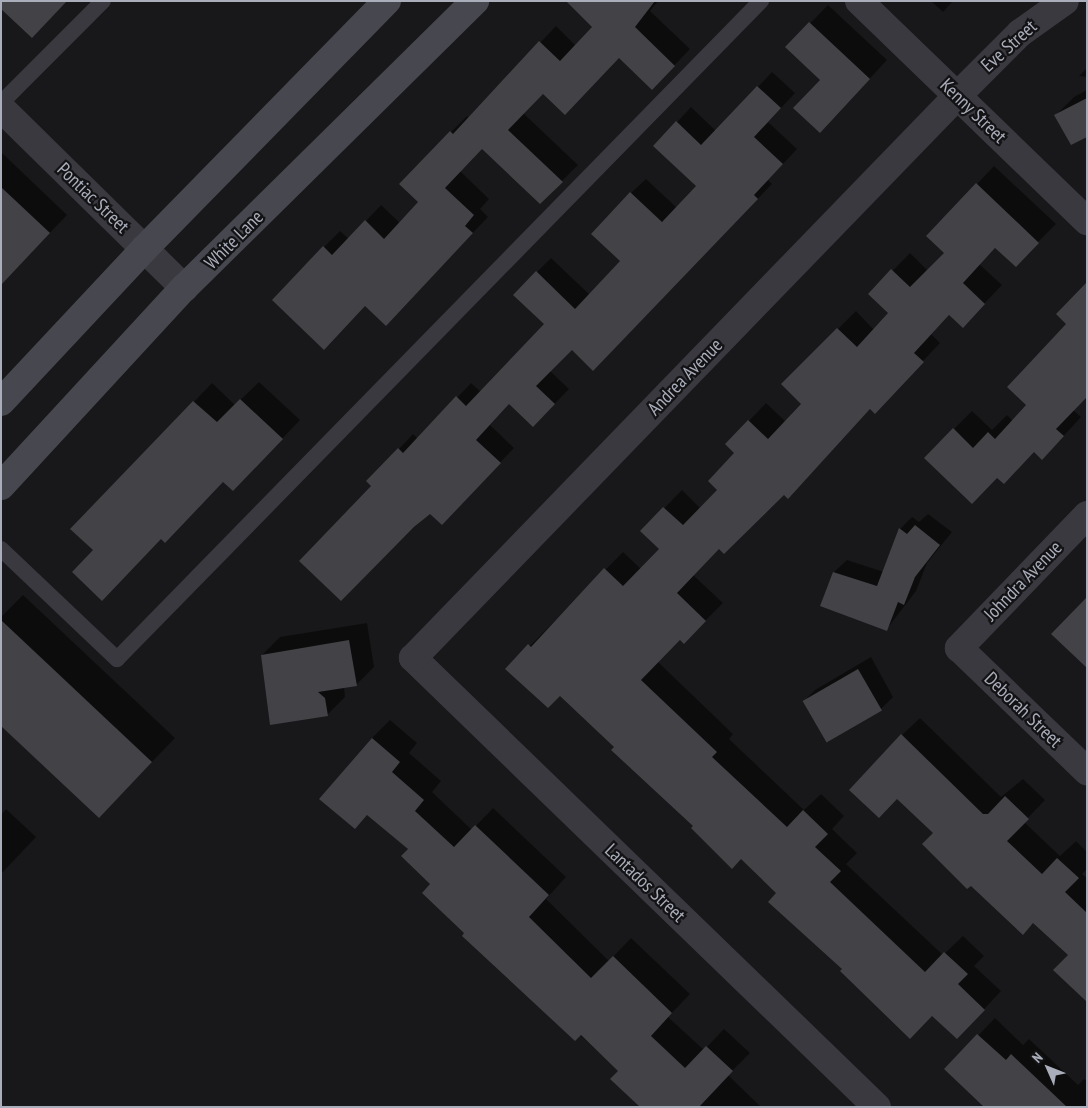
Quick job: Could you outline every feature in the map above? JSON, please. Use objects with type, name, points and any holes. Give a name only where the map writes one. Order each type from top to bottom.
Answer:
[{"type":"main road","points":[[1,402],[145,248],[387,1]]},
{"type":"main road","name":"White Lane","points":[[1,486],[184,288],[475,1]]},
{"type":"street","name":"Kenny Street","points":[[859,1],[1087,221]]},
{"type":"street","name":"Eve Street","points":[[957,96],[1020,33],[1065,1]]},
{"type":"street","name":"Andrea Avenue","points":[[413,658],[957,96]]},
{"type":"street","name":"Pontiac Street","points":[[1,108],[184,288]]},
{"type":"street","name":"Johndra Avenue","points":[[958,648],[1087,515]]},
{"type":"street","name":"Deborah Street","points":[[958,648],[1087,772]]},
{"type":"street","name":"Lantados Street","points":[[413,658],[877,1107]]},
{"type":"lane","points":[[1,103],[103,1]]},
{"type":"lane","points":[[1,550],[118,659],[761,1]]},
{"type":"building","points":[[1,1],[67,1],[32,38],[1,9]]},
{"type":"building","points":[[566,1],[655,1],[635,27],[675,66],[652,90],[619,58],[565,115],[543,94],[508,130],[563,182],[540,204],[482,149],[445,188],[474,215],[465,226],[473,233],[386,326],[365,306],[324,350],[272,300],[323,246],[332,255],[365,220],[384,239],[418,202],[399,184],[450,131],[453,134],[539,41],[560,61],[592,27]]},
{"type":"building","points":[[809,22],[870,79],[820,133],[793,108],[820,80],[785,47]]},
{"type":"building","points":[[757,86],[781,108],[754,137],[783,164],[754,195],[758,199],[593,371],[572,350],[536,386],[555,404],[533,427],[509,404],[476,440],[501,463],[442,525],[430,514],[414,527],[341,601],[299,561],[371,486],[366,481],[398,448],[403,453],[456,396],[466,406],[544,324],[513,295],[536,271],[575,309],[620,261],[591,234],[630,192],[662,222],[696,186],[653,146],[676,121],[701,145]]},
{"type":"building","points":[[1087,98],[1087,137],[1071,145],[1054,115]]},
{"type":"building","points":[[976,183],[1039,243],[1016,267],[995,248],[963,283],[985,304],[963,328],[949,315],[914,353],[924,362],[875,414],[870,409],[788,499],[784,495],[724,554],[719,549],[677,593],[706,621],[684,644],[680,640],[641,680],[717,752],[712,757],[787,827],[803,810],[828,834],[815,847],[841,871],[830,882],[925,972],[944,952],[968,974],[958,984],[985,1010],[957,1039],[932,1016],[910,1039],[840,971],[842,969],[768,902],[776,893],[741,859],[732,869],[691,828],[693,826],[611,750],[614,747],[560,696],[548,708],[505,669],[528,644],[531,647],[604,568],[623,586],[659,549],[640,531],[663,507],[683,525],[717,490],[708,481],[734,453],[725,444],[748,420],[768,439],[801,404],[781,384],[837,328],[857,347],[888,313],[868,294],[891,269],[910,287],[944,253],[926,236]]},
{"type":"building","points":[[1,187],[50,233],[1,285]]},
{"type":"building","points":[[1087,282],[1087,397],[1056,429],[1064,436],[1042,460],[1034,452],[1004,484],[997,478],[972,504],[924,458],[953,428],[973,448],[988,432],[995,439],[1026,405],[1007,387],[1066,324],[1056,314]]},
{"type":"building","points":[[240,399],[283,439],[233,491],[223,482],[165,543],[161,539],[102,601],[72,572],[93,550],[70,529],[193,401],[217,422]]},
{"type":"building","points":[[915,525],[940,545],[915,577],[904,605],[898,602],[887,631],[820,606],[833,572],[877,586],[899,528],[907,534]]},
{"type":"building","points":[[1087,597],[1087,668],[1051,634]]},
{"type":"building","points":[[1,620],[152,762],[99,818],[1,726]]},
{"type":"building","points":[[349,640],[357,686],[318,692],[325,698],[328,716],[270,725],[261,655]]},
{"type":"building","points":[[858,669],[882,711],[827,743],[803,701]]},
{"type":"building","points":[[901,734],[983,814],[988,814],[1005,796],[1029,819],[1007,841],[1042,874],[1057,858],[1079,878],[1065,892],[1087,913],[1087,1002],[1053,970],[1068,955],[1033,923],[1023,935],[971,886],[967,889],[922,844],[933,833],[897,799],[879,818],[849,790]]},
{"type":"building","points":[[372,738],[400,762],[392,772],[424,800],[415,811],[454,847],[475,825],[549,895],[529,917],[591,978],[613,956],[672,1013],[651,1036],[685,1068],[706,1046],[733,1071],[699,1107],[640,1107],[610,1079],[618,1071],[581,1035],[575,1041],[462,936],[464,933],[422,893],[430,884],[401,856],[408,849],[367,815],[355,829],[319,799]]},
{"type":"building","points":[[977,1034],[1006,1060],[1011,1054],[1067,1107],[984,1107],[944,1069]]}]
